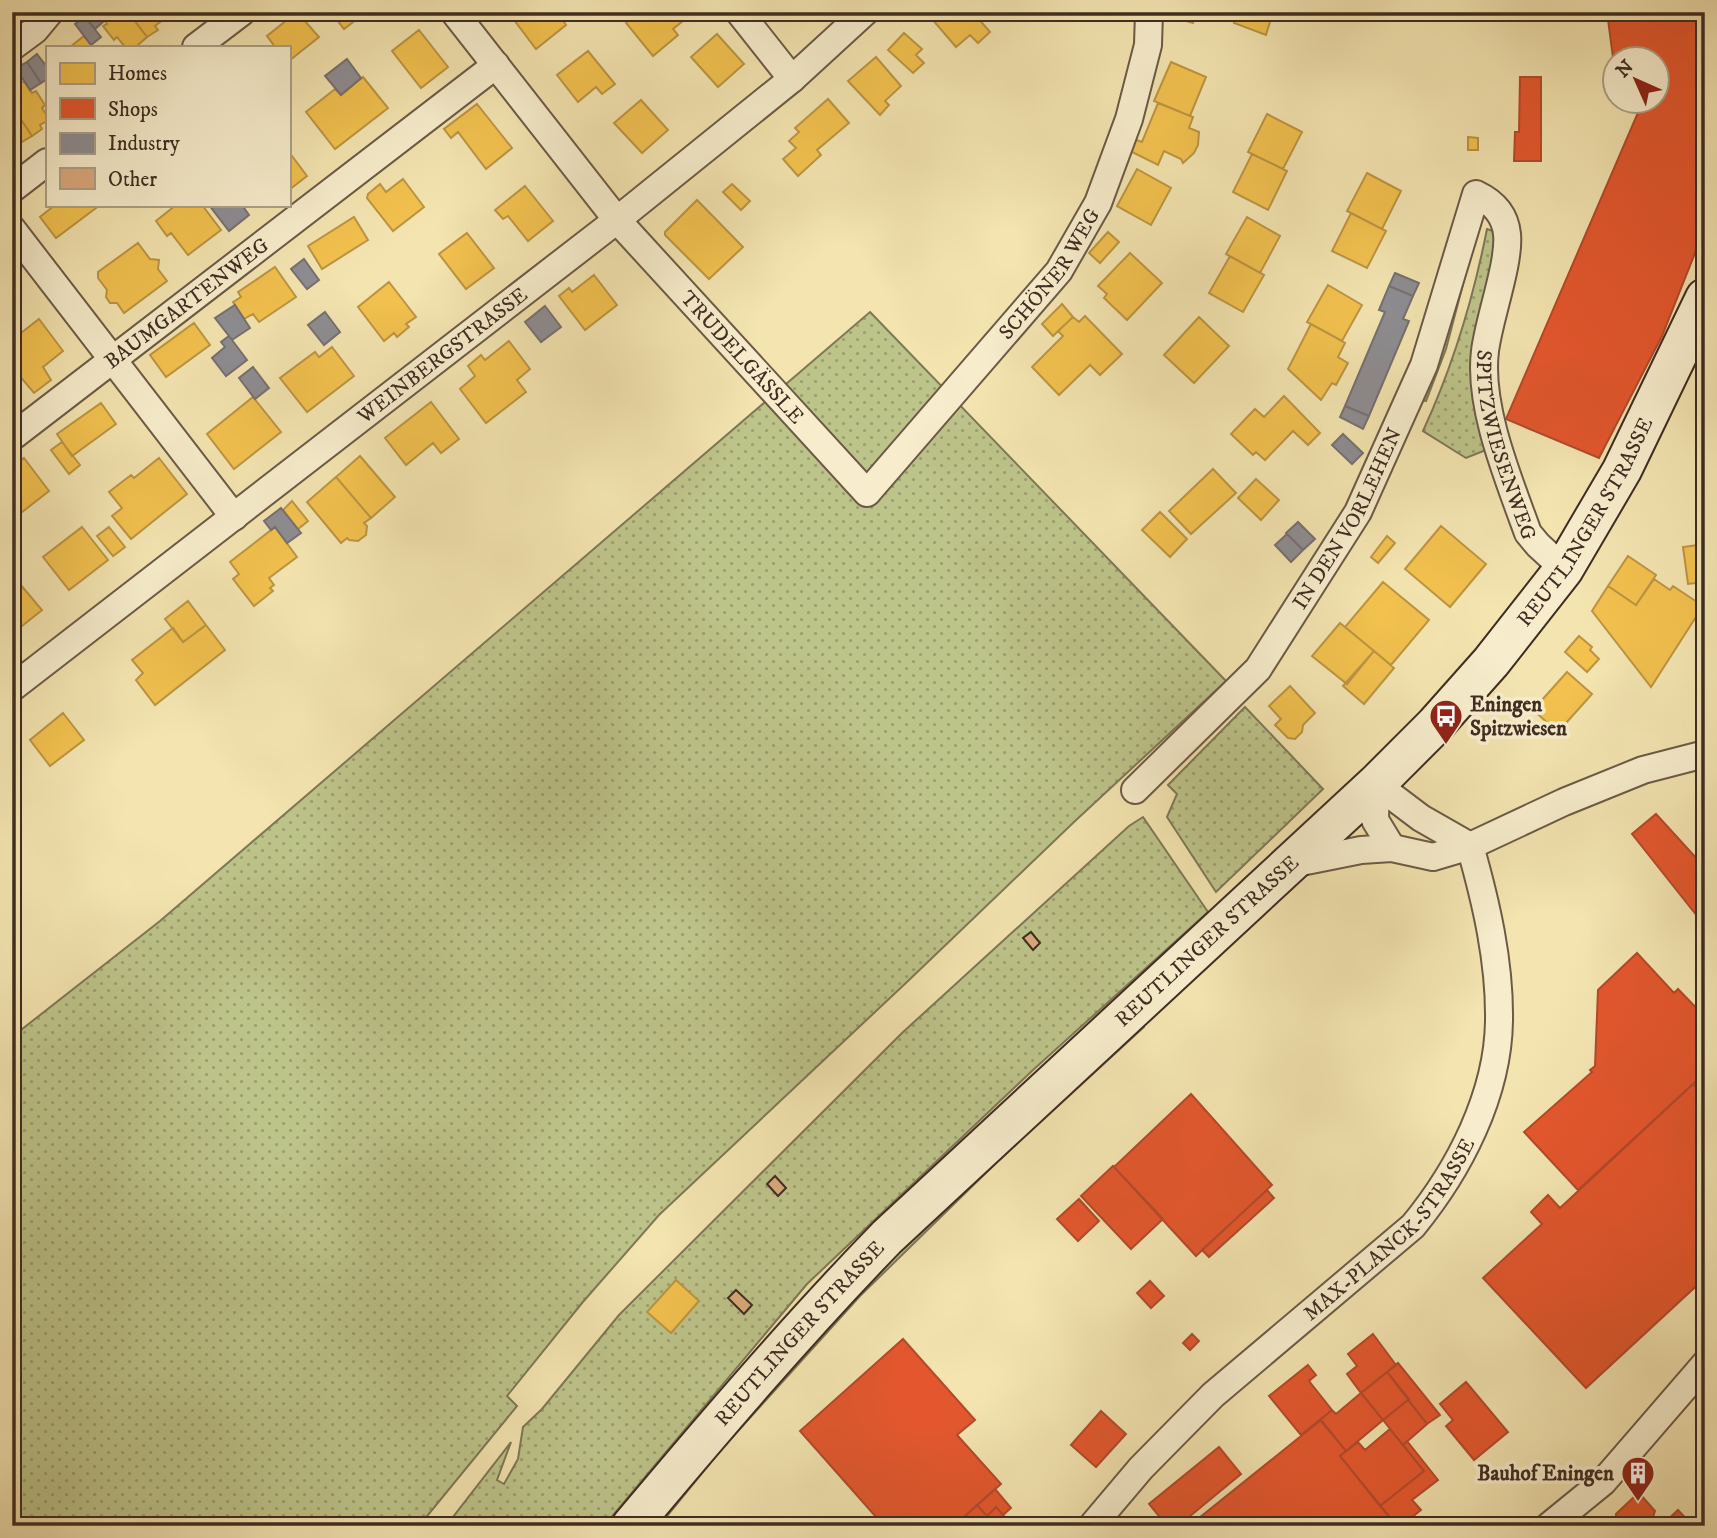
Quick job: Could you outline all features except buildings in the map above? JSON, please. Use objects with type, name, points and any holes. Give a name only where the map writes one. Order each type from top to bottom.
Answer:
[{"type":"main road","name":"REUTLINGER STRASSE","points":[[631,1526],[750,1383],[887,1237],[1033,1098],[1376,784],[1435,725],[1491,662],[1564,569],[1622,470],[1705,298]]},
{"type":"street","points":[[12,47],[35,30],[50,12]]},
{"type":"street","points":[[197,46],[242,12]]},
{"type":"street","name":"TRUDELGÄSSLE","points":[[454,12],[617,220],[867,493]]},
{"type":"street","points":[[739,12],[792,79]]},
{"type":"street","name":"WEINBERGSTRASSE","points":[[12,688],[617,220],[792,79],[865,12]]},
{"type":"street","name":"SCHÖNER WEG","points":[[867,493],[1059,271],[1098,203],[1129,119],[1148,45],[1149,12]]},
{"type":"street","name":"BAUMGARTENWEG","points":[[12,438],[496,65]]},
{"type":"street","points":[[12,190],[46,163]]},
{"type":"street","name":"SPITZWIESENWEG","points":[[1476,194],[1488,200],[1502,216],[1507,236],[1504,264],[1485,354],[1485,386],[1494,428],[1528,533],[1564,569]]},
{"type":"street","name":"IN DEN VORLEHEN","points":[[1135,790],[1258,668],[1358,512],[1424,365],[1476,194]]},
{"type":"street","points":[[12,229],[234,517]]},
{"type":"street","points":[[1290,864],[1361,850],[1392,848],[1433,857],[1470,846],[1564,802],[1643,771],[1705,754]]},
{"type":"street","points":[[1376,784],[1421,818],[1470,846]]},
{"type":"street","points":[[1376,784],[1375,820],[1392,848]]},
{"type":"street","name":"MAX-PLANCK-STRASSE","points":[[1092,1526],[1141,1468],[1213,1395],[1413,1226],[1437,1197],[1460,1158],[1480,1114],[1494,1062],[1499,1022],[1491,934],[1470,846]]},
{"type":"street","points":[[1549,1526],[1603,1482],[1705,1364]]},
{"type":"green space","points":[[1487,229],[1496,232],[1491,448],[1466,458],[1423,431],[1461,332]]},
{"type":"green space","points":[[1471,254],[1446,349],[1426,401],[1421,400]]},
{"type":"green space","points":[[870,312],[1226,681],[659,1215],[582,1303],[507,1396],[517,1406],[419,1526],[398,1526],[394,1523],[392,1526],[12,1526],[12,1037],[160,921]]},
{"type":"green space","points":[[1245,707],[1323,789],[1216,892],[1167,817],[1177,794],[1168,785]]},
{"type":"green space","points":[[1143,817],[1208,912],[1033,1070],[807,1284],[604,1526],[446,1526],[511,1442],[497,1480],[504,1484],[518,1459],[523,1427],[542,1409],[619,1315],[902,1033],[1129,826]]},
{"type":"green space","points":[[1143,1021],[1144,1027],[997,1162],[860,1296],[720,1451],[659,1526],[652,1526],[851,1296]]},
{"type":"place","name":"Eningen Spitzwiesen","points":[[1446,746]]},
{"type":"place","name":"Bauhof Eningen","points":[[1638,1503]]}]
